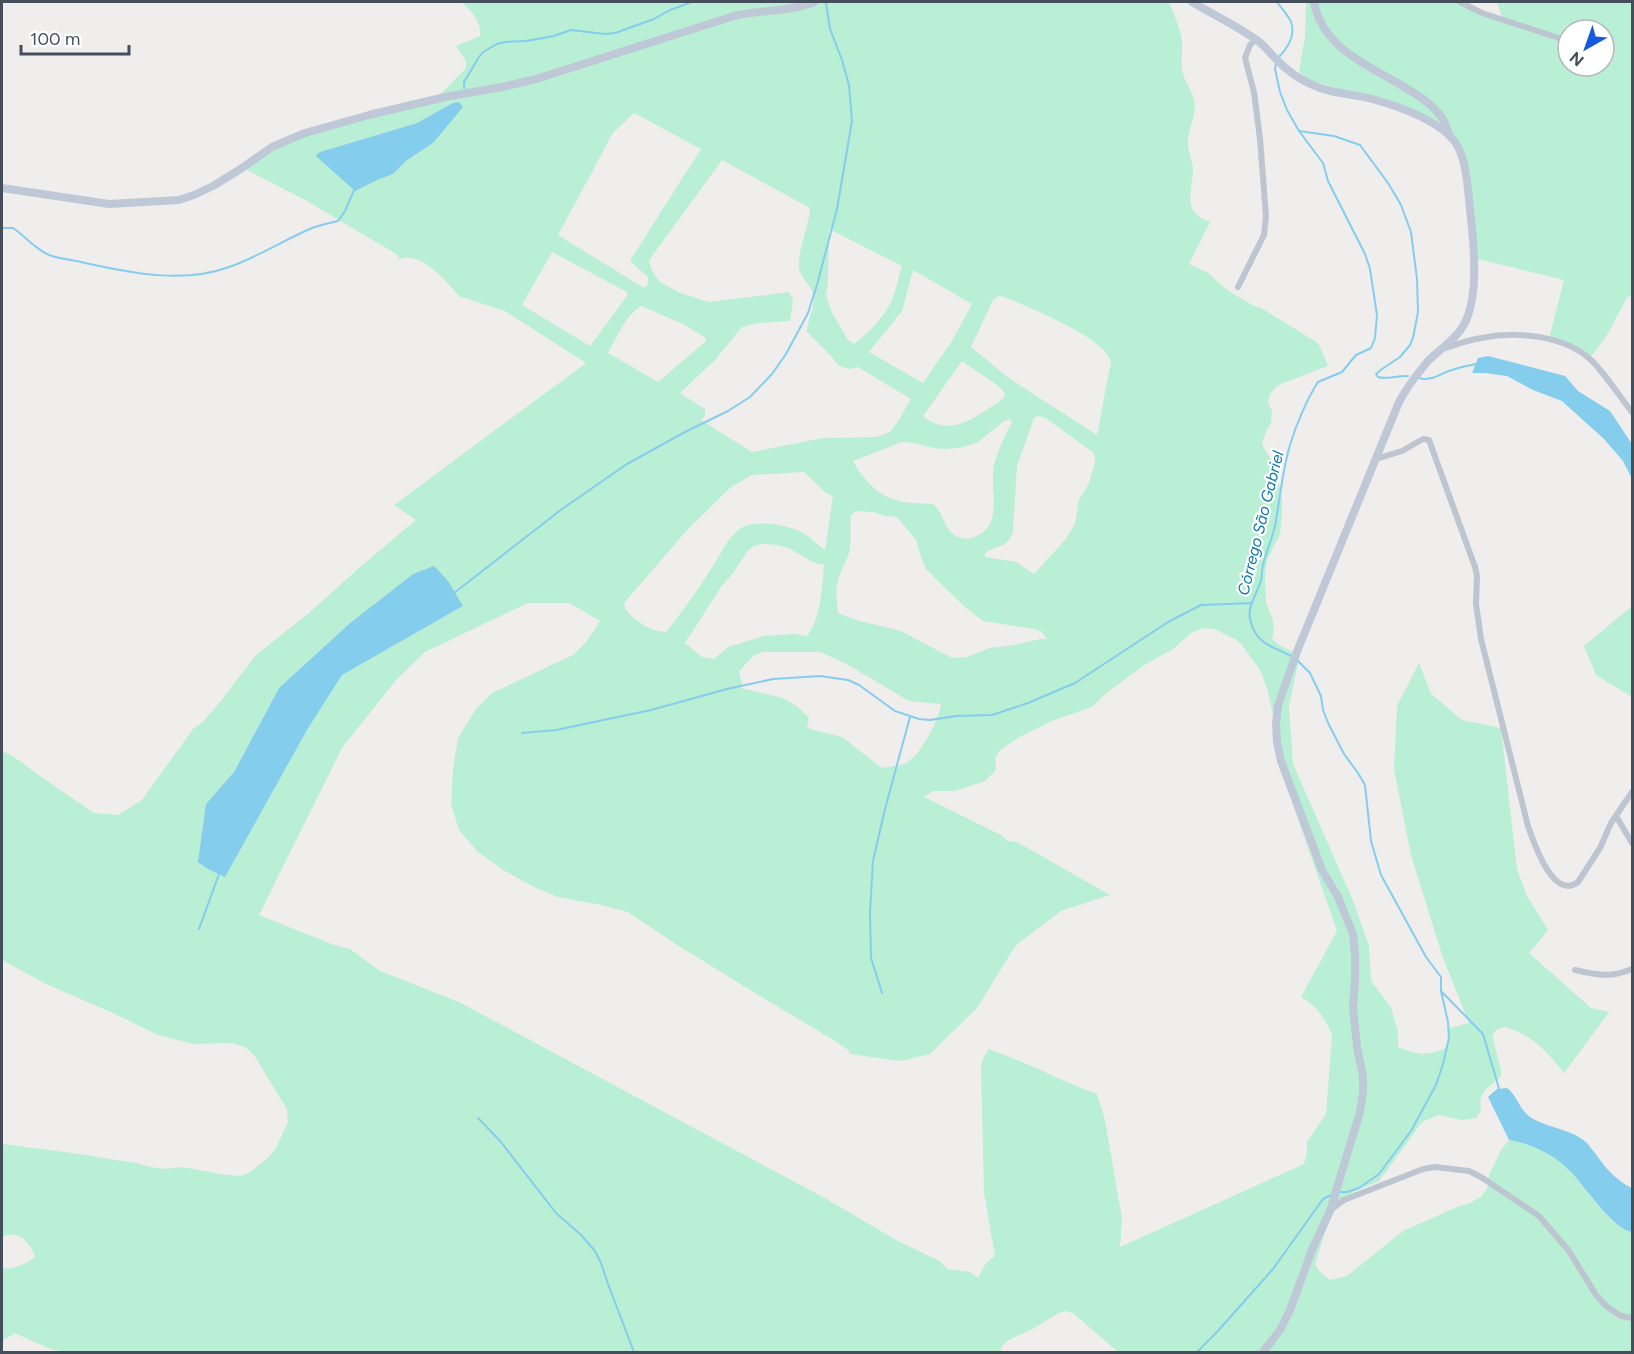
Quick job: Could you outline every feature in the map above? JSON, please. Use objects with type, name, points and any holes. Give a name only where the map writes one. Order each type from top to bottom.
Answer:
[{"type":"street","points":[[2,189],[109,204],[179,200],[213,186],[240,171],[272,147],[315,130],[369,114],[536,79],[734,16],[814,2]]},
{"type":"street","points":[[1192,2],[1256,39],[1292,73],[1315,86],[1399,107],[1449,134]]},
{"type":"street","points":[[1263,1353],[1280,1330],[1290,1310],[1312,1250],[1330,1211],[1355,1131],[1363,1092],[1363,1076],[1353,1007],[1355,953],[1353,934],[1347,916],[1322,870],[1281,761],[1277,742],[1278,706],[1295,658],[1393,415],[1407,387],[1430,360],[1453,339],[1463,327],[1468,316],[1474,263],[1463,162],[1459,148],[1444,122],[1434,108],[1420,96],[1364,64],[1332,39],[1323,27],[1314,2]]},
{"type":"street","points":[[1460,2],[1482,13],[1556,37]]},
{"type":"street","points":[[1238,287],[1264,235],[1266,225],[1260,139],[1254,92],[1245,58],[1250,45],[1256,39]]},
{"type":"street","points":[[1442,349],[1483,337],[1506,335],[1527,336],[1566,345],[1591,361],[1632,412]]},
{"type":"street","points":[[1376,459],[1402,451],[1422,439],[1429,440],[1475,567],[1476,604],[1483,649],[1528,826],[1534,844],[1549,872],[1559,882],[1567,886],[1573,886],[1578,882],[1632,792]]},
{"type":"street","points":[[1616,816],[1632,843]]},
{"type":"street","points":[[1575,970],[1610,975],[1632,969]]},
{"type":"street","points":[[1330,1211],[1344,1200],[1423,1169],[1436,1167],[1469,1171],[1539,1216],[1569,1251],[1596,1295],[1606,1306],[1621,1316],[1632,1318]]},
{"type":"green space","points":[[461,2],[1169,2],[1181,36],[1183,74],[1195,104],[1188,140],[1193,168],[1191,206],[1195,212],[1210,222],[1189,264],[1207,272],[1226,289],[1318,343],[1328,366],[1283,383],[1270,394],[1268,403],[1272,411],[1271,423],[1262,443],[1276,468],[1282,499],[1282,517],[1280,534],[1267,560],[1266,602],[1272,617],[1274,630],[1272,639],[1280,646],[1300,655],[1289,706],[1293,764],[1354,903],[1369,946],[1371,981],[1391,1007],[1398,1032],[1398,1047],[1422,1054],[1439,1051],[1446,1048],[1449,1028],[1469,1023],[1443,958],[1411,855],[1394,769],[1397,706],[1419,663],[1431,694],[1462,720],[1501,728],[1517,869],[1527,896],[1548,930],[1529,953],[1591,1008],[1609,1012],[1564,1073],[1545,1051],[1525,1035],[1506,1027],[1496,1030],[1492,1036],[1501,1076],[1482,1095],[1481,1111],[1476,1118],[1462,1120],[1438,1115],[1422,1122],[1379,1181],[1355,1191],[1341,1201],[1332,1215],[1315,1265],[1330,1280],[1347,1276],[1403,1231],[1482,1196],[1501,1150],[1509,1140],[1518,1142],[1534,1147],[1557,1160],[1570,1171],[1608,1216],[1624,1229],[1632,1232],[1632,1352],[1118,1352],[1073,1313],[1065,1311],[1007,1341],[1000,1352],[62,1352],[15,1333],[4,1340],[2,1347],[2,1268],[20,1266],[35,1256],[30,1246],[22,1238],[13,1234],[2,1237],[2,1144],[164,1169],[183,1167],[240,1176],[249,1173],[269,1157],[276,1148],[288,1122],[287,1109],[254,1055],[245,1047],[231,1043],[194,1044],[158,1035],[46,984],[2,960],[2,751],[94,813],[118,815],[142,800],[193,729],[203,722],[256,655],[309,613],[416,520],[394,505],[586,363],[505,311],[460,297],[424,263],[415,259],[398,260],[399,256],[307,201],[245,169],[275,144],[438,97],[466,68],[466,61],[456,46],[480,36],[478,21]],"holes":[[[453,103],[433,143],[406,161],[393,174],[377,180],[320,152],[417,123]],[[634,113],[701,149],[631,259],[631,262],[648,277],[648,284],[644,288],[558,235],[613,133]],[[722,160],[810,208],[799,265],[800,273],[812,290],[814,299],[807,332],[839,366],[850,369],[858,367],[911,399],[890,432],[876,437],[823,438],[752,452],[701,420],[705,416],[705,409],[680,393],[715,360],[742,327],[757,323],[790,321],[793,300],[789,292],[709,302],[680,293],[660,282],[652,271],[649,261],[652,256]],[[829,229],[902,266],[894,295],[887,309],[854,344],[848,340],[832,313],[826,295]],[[552,252],[627,292],[627,296],[590,346],[522,305]],[[913,270],[972,304],[952,341],[923,383],[869,352],[902,311]],[[999,296],[1067,325],[1105,352],[1111,361],[1097,435],[1010,379],[971,347],[993,300]],[[641,306],[683,324],[706,338],[705,342],[658,382],[608,353],[626,321]],[[962,361],[1005,393],[1004,398],[975,417],[955,425],[944,426],[923,416]],[[1044,417],[1094,453],[1095,462],[1089,483],[1079,500],[1075,524],[1066,539],[1034,574],[1016,562],[985,557],[985,553],[1008,541],[1013,531],[1017,466],[1034,418]],[[1010,419],[1012,422],[994,465],[994,503],[991,521],[980,534],[969,538],[961,538],[953,534],[933,504],[899,501],[884,495],[866,480],[853,461],[902,442],[942,449],[959,448],[977,443],[1004,421]],[[804,472],[826,493],[833,496],[825,550],[797,530],[772,524],[747,525],[736,532],[727,543],[699,588],[666,632],[654,630],[633,618],[625,609],[624,603],[688,529],[731,487],[752,475]],[[856,511],[897,517],[916,540],[926,569],[966,608],[983,621],[1034,629],[1041,631],[1047,639],[990,648],[967,657],[952,658],[901,631],[838,613],[837,584],[849,553],[851,515]],[[761,544],[786,547],[812,562],[824,564],[818,612],[807,636],[794,634],[764,636],[728,647],[714,659],[702,657],[685,643],[721,587],[747,552],[752,547]],[[528,603],[569,603],[600,621],[587,641],[573,655],[492,693],[476,709],[458,738],[451,804],[459,830],[478,852],[505,871],[536,888],[558,897],[628,912],[674,943],[837,1042],[850,1054],[900,1061],[930,1054],[977,1008],[1016,945],[1061,911],[1110,895],[1017,842],[1008,841],[1001,835],[924,797],[933,791],[954,791],[985,781],[996,770],[995,759],[1000,750],[1018,738],[1054,720],[1092,707],[1105,694],[1146,664],[1173,649],[1192,632],[1204,628],[1214,629],[1242,645],[1260,670],[1267,688],[1280,744],[1276,756],[1337,931],[1301,997],[1320,1013],[1332,1035],[1326,1114],[1307,1142],[1304,1164],[1120,1247],[1122,1219],[1105,1120],[1097,1094],[989,1049],[981,1066],[984,1193],[995,1256],[986,1263],[978,1278],[970,1272],[947,1269],[940,1261],[898,1241],[821,1196],[459,1002],[380,971],[350,949],[334,945],[259,915],[342,748],[396,680],[425,652]],[[463,606],[342,675],[307,730],[225,876],[206,804],[234,772],[279,688],[349,624]],[[763,652],[820,652],[845,663],[909,701],[941,704],[929,735],[914,757],[903,764],[882,768],[842,737],[807,728],[809,718],[798,707],[783,698],[740,688],[742,685],[739,671],[754,655]]]},
{"type":"green space","points":[[1306,2],[1467,2],[1503,21],[1497,2],[1632,2],[1632,297],[1628,296],[1607,335],[1590,358],[1575,345],[1549,339],[1564,280],[1474,258],[1460,153],[1451,140],[1415,117],[1367,98],[1306,79],[1299,71],[1305,36]]},
{"type":"green space","points":[[1632,606],[1632,697],[1596,675],[1584,646]]},
{"type":"water","points":[[459,102],[463,107],[433,143],[406,161],[393,174],[355,191],[316,155],[417,123]]},
{"type":"water","points":[[1488,356],[1565,376],[1578,391],[1610,411],[1632,444],[1632,479],[1623,461],[1604,439],[1562,401],[1533,390],[1507,376],[1472,373],[1478,358]]},
{"type":"water","points":[[434,566],[448,581],[463,606],[342,675],[307,730],[225,877],[198,862],[206,804],[234,772],[279,688],[349,624],[413,574]]},
{"type":"water","points":[[1507,1088],[1530,1117],[1580,1138],[1587,1143],[1611,1173],[1632,1188],[1632,1232],[1616,1223],[1570,1171],[1557,1160],[1534,1147],[1509,1140],[1488,1097],[1497,1089]]},
{"type":"waterway","points":[[464,88],[464,82],[479,57],[497,44],[554,36],[571,30],[615,33],[692,2]]},
{"type":"waterway","name":"Córrego São Gabriel","points":[[1277,2],[1290,19],[1292,27],[1287,46],[1278,58]]},
{"type":"waterway","points":[[454,593],[562,509],[627,464],[750,397],[772,374],[786,354],[808,313],[817,285],[837,209],[852,121],[849,85],[830,29],[826,3]]},
{"type":"waterway","name":"Córrego São Gabriel","points":[[1276,63],[1275,69],[1280,92],[1287,110],[1299,131],[1323,163],[1328,181],[1365,254],[1370,269],[1377,315],[1375,338],[1371,348],[1356,355],[1342,372],[1318,382],[1292,437],[1287,455],[1275,526],[1263,563],[1261,580],[1249,614],[1253,628],[1260,639],[1291,656]]},
{"type":"waterway","points":[[1299,131],[1334,136],[1360,145],[1401,205],[1411,232],[1417,279],[1418,312],[1410,345],[1400,357],[1376,374],[1381,378],[1408,376]]},
{"type":"waterway","points":[[2,228],[13,228],[39,249],[58,258],[139,273],[194,275],[229,267],[312,228],[338,221],[355,188]]},
{"type":"waterway","points":[[1419,378],[1432,378],[1476,364]]},
{"type":"waterway","points":[[522,733],[556,730],[651,710],[773,679],[820,676],[848,680],[859,685],[895,711],[919,719],[992,715],[1075,683],[1168,622],[1201,605],[1252,603]]},
{"type":"waterway","name":"Córrego São Gabriel","points":[[1296,659],[1310,673],[1321,696],[1329,725],[1344,754],[1365,785],[1371,841],[1381,875],[1426,957],[1441,977],[1441,991],[1448,1022],[1449,1038],[1436,1085],[1411,1131],[1379,1174],[1359,1188],[1339,1192]]},
{"type":"waterway","points":[[882,993],[871,958],[870,912],[873,861],[910,717]]},
{"type":"waterway","points":[[199,929],[219,874]]},
{"type":"waterway","points":[[1441,991],[1483,1034],[1500,1092]]},
{"type":"waterway","points":[[478,1118],[501,1142],[556,1213],[595,1251],[634,1352]]},
{"type":"waterway","name":"Córrego São Gabriel","points":[[1197,1352],[1273,1269],[1323,1199],[1333,1194]]}]
